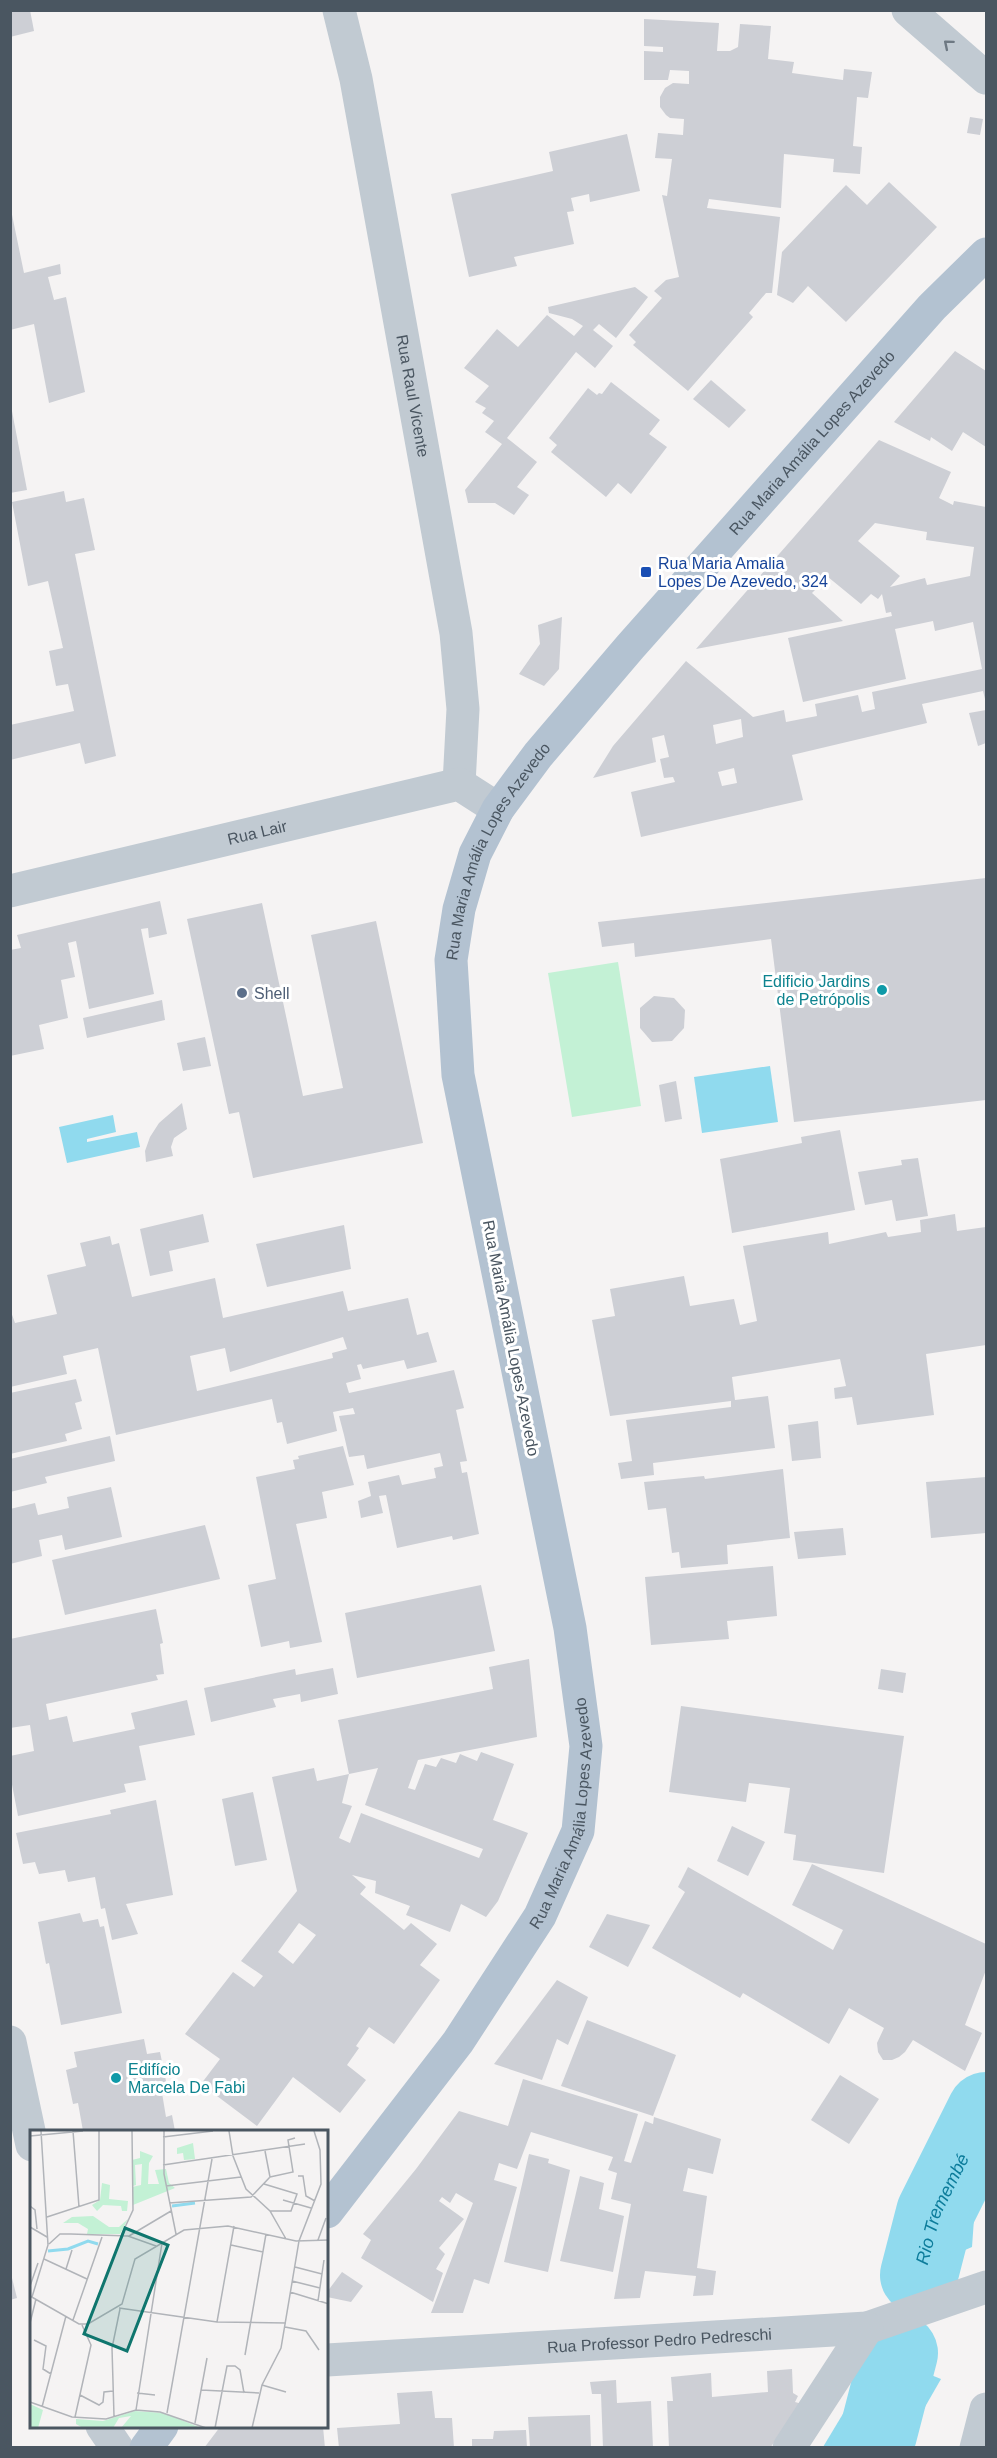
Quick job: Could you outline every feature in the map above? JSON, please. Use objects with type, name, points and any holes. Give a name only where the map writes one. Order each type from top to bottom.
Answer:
[{"type":"main road","name":"Rua Maria Amália Lopes Azevedo","points":[[328,2211],[458,2042],[540,1916],[578,1831],[586,1746],[570,1628],[458,1075],[451,960],[459,909],[475,854],[498,809],[538,755],[630,646],[932,307],[987,254]]},
{"type":"main road","points":[[146,2448],[161,2428]]},
{"type":"street","name":"Rua Raul Vicente","points":[[339,10],[356,79],[456,633],[463,709],[459,784]]},
{"type":"street","points":[[908,10],[987,78]]},
{"type":"street","points":[[459,784],[498,809]]},
{"type":"street","name":"Rua Lair","points":[[10,891],[459,784]]},
{"type":"street","points":[[10,2042],[30,2136]]},
{"type":"street","name":"Rua Professor Pedro Pedreschi","points":[[328,2360],[867,2328],[987,2287]]},
{"type":"street","points":[[789,2448],[867,2328]]},
{"type":"street","points":[[976,2448],[987,2409]]},
{"type":"street","points":[[103,2428],[117,2448]]},
{"type":"green space","points":[[618,962],[641,1106],[572,1117],[548,973]]},
{"type":"water","points":[[770,1066],[778,1122],[702,1133],[694,1077]]},
{"type":"water","points":[[113,1115],[116,1132],[87,1139],[87,1142],[137,1132],[140,1147],[67,1163],[59,1127]]},
{"type":"water","points":[[986,2094],[986,2155],[977,2177],[972,2247],[912,2273],[924,2220]]},
{"type":"water","points":[[879,2354],[941,2379],[902,2447],[823,2447]]},
{"type":"building","points":[[10,10],[30,10],[34,31],[10,37]]},
{"type":"building","points":[[644,19],[719,23],[717,51],[730,51],[738,47],[740,24],[771,26],[768,59],[794,62],[792,73],[843,80],[844,69],[872,72],[868,98],[857,97],[853,146],[862,147],[860,174],[833,172],[834,159],[784,154],[781,208],[709,199],[707,208],[780,217],[772,293],[766,293],[749,313],[753,317],[688,391],[633,345],[636,342],[629,335],[662,298],[654,291],[666,280],[679,277],[662,195],[667,196],[672,159],[655,158],[658,133],[683,135],[684,119],[670,118],[666,115],[660,107],[660,97],[665,88],[673,83],[689,84],[689,71],[670,70],[668,80],[644,80],[644,51],[663,52],[663,47],[644,46]]},
{"type":"building","points":[[970,117],[983,119],[980,135],[967,133]]},
{"type":"building","points":[[627,134],[640,191],[590,202],[589,194],[571,198],[574,211],[567,212],[574,244],[514,257],[517,266],[469,277],[451,194],[553,171],[549,152]]},
{"type":"building","points":[[889,182],[937,227],[846,322],[808,286],[793,303],[777,295],[782,252],[846,185],[867,205]]},
{"type":"building","points":[[10,205],[24,273],[60,264],[61,274],[48,277],[54,300],[66,297],[85,392],[49,403],[34,324],[10,330]]},
{"type":"building","points":[[635,287],[648,297],[616,338],[599,324],[593,330],[613,346],[595,368],[576,352],[507,438],[537,462],[517,487],[529,495],[514,515],[495,503],[468,503],[465,490],[502,444],[485,432],[494,421],[482,413],[486,408],[475,402],[489,386],[464,368],[497,329],[518,347],[547,315],[574,336],[583,326],[572,319],[549,313],[548,307]]},
{"type":"building","points":[[955,351],[986,371],[986,447],[963,432],[952,451],[931,437],[930,441],[894,422]]},
{"type":"building","points":[[711,380],[746,410],[729,428],[693,399]]},
{"type":"building","points":[[611,382],[660,420],[649,434],[667,447],[631,494],[618,483],[606,497],[551,452],[557,445],[549,438],[588,388],[597,395],[602,394]]},
{"type":"building","points":[[12,411],[27,490],[10,493],[10,412]]},
{"type":"building","points":[[879,440],[951,472],[939,498],[953,505],[954,501],[986,507],[986,703],[983,691],[922,704],[927,723],[792,755],[803,800],[641,837],[631,792],[675,782],[673,777],[664,778],[660,759],[669,757],[664,735],[652,738],[656,762],[593,778],[613,746],[686,661],[753,717],[784,710],[786,722],[817,716],[815,704],[858,695],[862,712],[875,709],[872,692],[982,669],[973,622],[935,631],[933,621],[895,629],[906,679],[803,702],[788,638],[892,616],[891,612],[886,613],[882,594],[878,599],[871,594],[861,604],[828,577],[812,593],[843,621],[696,649]],"holes":[[[875,523],[927,532],[926,540],[974,547],[970,576],[927,585],[925,578],[890,587],[900,576],[858,541]],[[741,719],[743,737],[716,744],[713,725]],[[734,768],[737,783],[722,786],[718,772]]]},
{"type":"building","points":[[64,491],[66,502],[84,498],[95,550],[75,554],[116,756],[85,764],[80,743],[10,760],[10,725],[74,711],[68,684],[56,686],[49,651],[63,648],[48,581],[28,586],[12,502]]},
{"type":"building","points":[[562,617],[559,669],[544,686],[519,674],[540,644],[538,625]]},
{"type":"building","points":[[986,710],[986,743],[978,746],[969,713]]},
{"type":"building","points":[[986,878],[986,1100],[794,1122],[771,939],[635,957],[634,943],[602,947],[598,922]]},
{"type":"building","points":[[160,901],[167,934],[149,938],[148,928],[141,929],[154,994],[89,1009],[76,941],[68,943],[75,977],[61,980],[68,1018],[39,1025],[44,1049],[10,1056],[10,950],[21,948],[17,935]]},
{"type":"building","name":"Shell","points":[[262,903],[303,1096],[343,1088],[311,935],[376,921],[423,1143],[253,1178],[239,1112],[229,1114],[187,919]]},
{"type":"building","points":[[654,996],[674,998],[685,1010],[684,1028],[672,1041],[652,1042],[640,1028],[640,1008]]},
{"type":"building","points":[[162,1000],[165,1020],[87,1038],[83,1018]]},
{"type":"building","points":[[205,1037],[211,1066],[183,1071],[177,1043]]},
{"type":"building","points":[[676,1081],[682,1119],[665,1122],[659,1085]]},
{"type":"building","points":[[182,1103],[187,1129],[174,1138],[171,1147],[173,1156],[146,1162],[145,1151],[150,1137],[159,1123]]},
{"type":"building","points":[[840,1130],[855,1210],[732,1233],[720,1159],[802,1143],[801,1137]]},
{"type":"building","points":[[918,1158],[928,1216],[896,1221],[892,1200],[865,1205],[858,1172],[902,1165],[901,1160]]},
{"type":"building","points":[[203,1214],[209,1242],[169,1251],[173,1271],[150,1276],[140,1229]]},
{"type":"building","points":[[955,1214],[957,1231],[986,1227],[986,1345],[926,1354],[934,1415],[857,1425],[852,1397],[835,1399],[834,1388],[846,1386],[840,1359],[732,1377],[735,1400],[768,1396],[775,1448],[653,1463],[654,1475],[621,1479],[618,1463],[632,1461],[626,1420],[731,1407],[731,1401],[610,1416],[592,1320],[615,1316],[610,1289],[684,1276],[690,1306],[734,1299],[740,1325],[757,1321],[743,1246],[828,1232],[829,1244],[886,1232],[888,1237],[921,1232],[920,1220]]},
{"type":"building","points":[[344,1225],[351,1269],[267,1287],[256,1244]]},
{"type":"building","points":[[110,1236],[112,1245],[119,1243],[132,1297],[215,1278],[223,1318],[343,1291],[348,1311],[408,1298],[417,1335],[428,1332],[437,1362],[407,1369],[404,1360],[363,1369],[361,1364],[357,1365],[361,1379],[346,1383],[349,1393],[454,1370],[464,1408],[456,1410],[467,1461],[460,1462],[462,1473],[467,1472],[479,1534],[453,1540],[452,1536],[397,1548],[386,1495],[379,1496],[383,1513],[361,1518],[358,1501],[371,1496],[368,1482],[399,1475],[402,1485],[436,1478],[434,1468],[443,1466],[440,1453],[367,1469],[364,1455],[349,1457],[339,1416],[355,1414],[353,1408],[333,1412],[337,1431],[287,1444],[282,1422],[277,1423],[272,1399],[116,1435],[98,1348],[63,1356],[67,1374],[10,1387],[10,1309],[15,1323],[57,1314],[47,1275],[86,1266],[80,1243]],"holes":[[[343,1337],[347,1349],[332,1353],[333,1358],[197,1391],[190,1356],[225,1348],[230,1372]]]},
{"type":"building","points":[[76,1379],[82,1401],[75,1403],[82,1429],[65,1434],[67,1441],[10,1454],[10,1393]]},
{"type":"building","points":[[818,1421],[821,1458],[792,1461],[788,1425]]},
{"type":"building","points":[[110,1436],[115,1461],[45,1477],[47,1483],[10,1492],[10,1459]]},
{"type":"building","points":[[343,1446],[354,1485],[322,1492],[327,1518],[296,1524],[322,1642],[290,1648],[289,1641],[261,1647],[248,1585],[276,1579],[256,1477],[295,1469],[293,1460],[299,1459],[298,1456]]},
{"type":"building","points":[[783,1469],[790,1538],[727,1545],[728,1564],[681,1568],[679,1552],[672,1553],[666,1508],[648,1510],[644,1482],[704,1476],[705,1479]]},
{"type":"building","points":[[986,1477],[986,1533],[931,1538],[926,1482]]},
{"type":"building","points":[[111,1487],[122,1537],[65,1550],[62,1535],[39,1540],[42,1556],[10,1564],[10,1509],[35,1503],[38,1515],[69,1508],[67,1497]]},
{"type":"building","points":[[205,1525],[220,1579],[65,1615],[52,1560]]},
{"type":"building","points":[[843,1528],[846,1555],[798,1559],[794,1532]]},
{"type":"building","points":[[773,1566],[777,1616],[727,1621],[729,1639],[651,1645],[645,1577]]},
{"type":"building","points":[[481,1585],[495,1651],[357,1678],[345,1613]]},
{"type":"building","points":[[156,1609],[163,1643],[160,1644],[164,1674],[156,1675],[158,1680],[46,1704],[49,1720],[67,1716],[73,1742],[135,1729],[131,1713],[187,1700],[195,1735],[139,1746],[146,1780],[124,1784],[126,1792],[18,1816],[10,1774],[10,1756],[34,1751],[30,1725],[10,1728],[10,1639]]},
{"type":"building","points":[[529,1659],[537,1737],[418,1760],[408,1788],[415,1790],[425,1764],[436,1767],[441,1758],[456,1763],[460,1754],[477,1761],[481,1752],[514,1764],[493,1820],[528,1833],[498,1901],[486,1917],[461,1904],[450,1932],[406,1915],[410,1906],[375,1893],[376,1881],[352,1875],[366,1887],[360,1894],[404,1930],[411,1923],[437,1944],[420,1965],[440,1980],[394,2044],[369,2027],[356,2046],[359,2048],[347,2065],[366,2080],[340,2113],[293,2077],[257,2126],[201,2084],[220,2059],[185,2034],[233,1972],[254,1987],[263,1976],[241,1961],[297,1891],[272,1777],[314,1768],[317,1781],[349,1774],[338,1720],[493,1689],[489,1667]],"holes":[[[378,1768],[365,1805],[483,1849],[479,1858],[361,1813],[350,1843],[339,1838],[352,1806],[342,1803],[349,1774]],[[299,1923],[316,1935],[293,1964],[278,1952]]]},
{"type":"building","points":[[333,1668],[338,1694],[301,1702],[300,1694],[273,1699],[276,1707],[211,1722],[204,1688],[295,1669],[296,1675]]},
{"type":"building","points":[[881,1669],[906,1673],[903,1693],[878,1689]]},
{"type":"building","points":[[681,1706],[904,1736],[884,1873],[793,1860],[796,1835],[784,1833],[790,1788],[749,1783],[746,1802],[669,1792]]},
{"type":"building","points":[[253,1792],[267,1860],[235,1866],[222,1799]]},
{"type":"building","points":[[156,1800],[173,1895],[126,1904],[138,1934],[112,1940],[105,1908],[101,1909],[95,1877],[68,1882],[65,1870],[39,1874],[35,1862],[23,1864],[16,1833],[111,1814],[110,1810]]},
{"type":"building","points":[[732,1826],[765,1842],[748,1876],[717,1861]]},
{"type":"building","points":[[812,1864],[986,1944],[986,1970],[965,2025],[982,2033],[965,2071],[913,2040],[899,2057],[883,2060],[878,2052],[877,2043],[884,2028],[849,2008],[829,2044],[743,1993],[740,1998],[652,1948],[685,1892],[678,1887],[688,1867],[833,1950],[843,1930],[792,1905]]},
{"type":"building","points":[[80,1913],[83,1922],[98,1919],[100,1927],[104,1926],[122,2013],[61,2025],[49,1963],[46,1964],[38,1922]]},
{"type":"building","points":[[607,1914],[650,1925],[628,1967],[589,1947]]},
{"type":"building","points":[[557,1980],[588,1997],[568,2045],[557,2039],[542,2080],[494,2064]]},
{"type":"building","points":[[587,2020],[676,2055],[653,2116],[561,2086]]},
{"type":"building","name":"Edifício Marcela De Fabi","points":[[144,2039],[147,2054],[160,2052],[167,2086],[161,2087],[166,2117],[172,2115],[175,2130],[83,2130],[78,2103],[73,2104],[66,2070],[77,2067],[74,2052]]},
{"type":"building","points":[[840,2075],[879,2099],[849,2144],[811,2120]]},
{"type":"building","points":[[523,2079],[638,2114],[624,2161],[631,2163],[645,2121],[653,2124],[654,2117],[721,2139],[713,2174],[688,2168],[683,2191],[707,2196],[697,2268],[716,2271],[713,2295],[693,2296],[696,2276],[645,2271],[640,2298],[614,2299],[631,2204],[611,2199],[617,2173],[608,2170],[613,2157],[531,2132],[517,2169],[499,2163],[494,2180],[517,2187],[489,2284],[474,2279],[463,2313],[431,2313],[473,2203],[456,2193],[450,2203],[442,2197],[439,2201],[464,2219],[439,2248],[445,2254],[436,2269],[443,2273],[433,2302],[361,2258],[371,2240],[363,2234],[459,2111],[508,2126]]},
{"type":"building","points":[[529,2154],[549,2159],[548,2163],[570,2170],[548,2272],[504,2262]]},
{"type":"building","points":[[580,2176],[604,2183],[599,2209],[624,2216],[613,2272],[560,2261]]},
{"type":"building","points":[[10,2270],[17,2298],[10,2300]]},
{"type":"building","points":[[342,2272],[363,2286],[351,2302],[328,2297],[328,2291]]},
{"type":"building","points":[[792,2369],[793,2393],[798,2396],[795,2402],[802,2404],[770,2448],[669,2448],[667,2401],[673,2401],[671,2377],[711,2373],[712,2397],[768,2392],[767,2371]]},
{"type":"building","points":[[616,2380],[617,2403],[651,2401],[653,2448],[603,2448],[601,2394],[592,2394],[590,2382]]},
{"type":"building","points":[[432,2391],[435,2418],[452,2418],[454,2448],[339,2448],[337,2428],[400,2424],[397,2393]]},
{"type":"building","points":[[590,2415],[591,2448],[530,2448],[528,2417]]},
{"type":"building","points":[[219,2428],[323,2428],[325,2448],[204,2448]]},
{"type":"building","points":[[526,2430],[527,2448],[472,2448],[472,2439],[493,2439],[494,2431]]},
{"type":"waterway","name":"Rio Tremembé","points":[[919,2275],[935,2213],[986,2111]]},
{"type":"waterway","name":"Rio Tremembé","points":[[870,2448],[878,2434],[899,2353]]},
{"type":"place","name":"Rua Maria Amalia Lopes De Azevedo, 324","points":[[646,572]]},
{"type":"place","name":"Edificio Jardins de Petrópolis","points":[[882,990]]},
{"type":"place","name":"Shell","points":[[242,993]]},
{"type":"place","name":"Edifício Marcela De Fabi","points":[[116,2078]]}]
